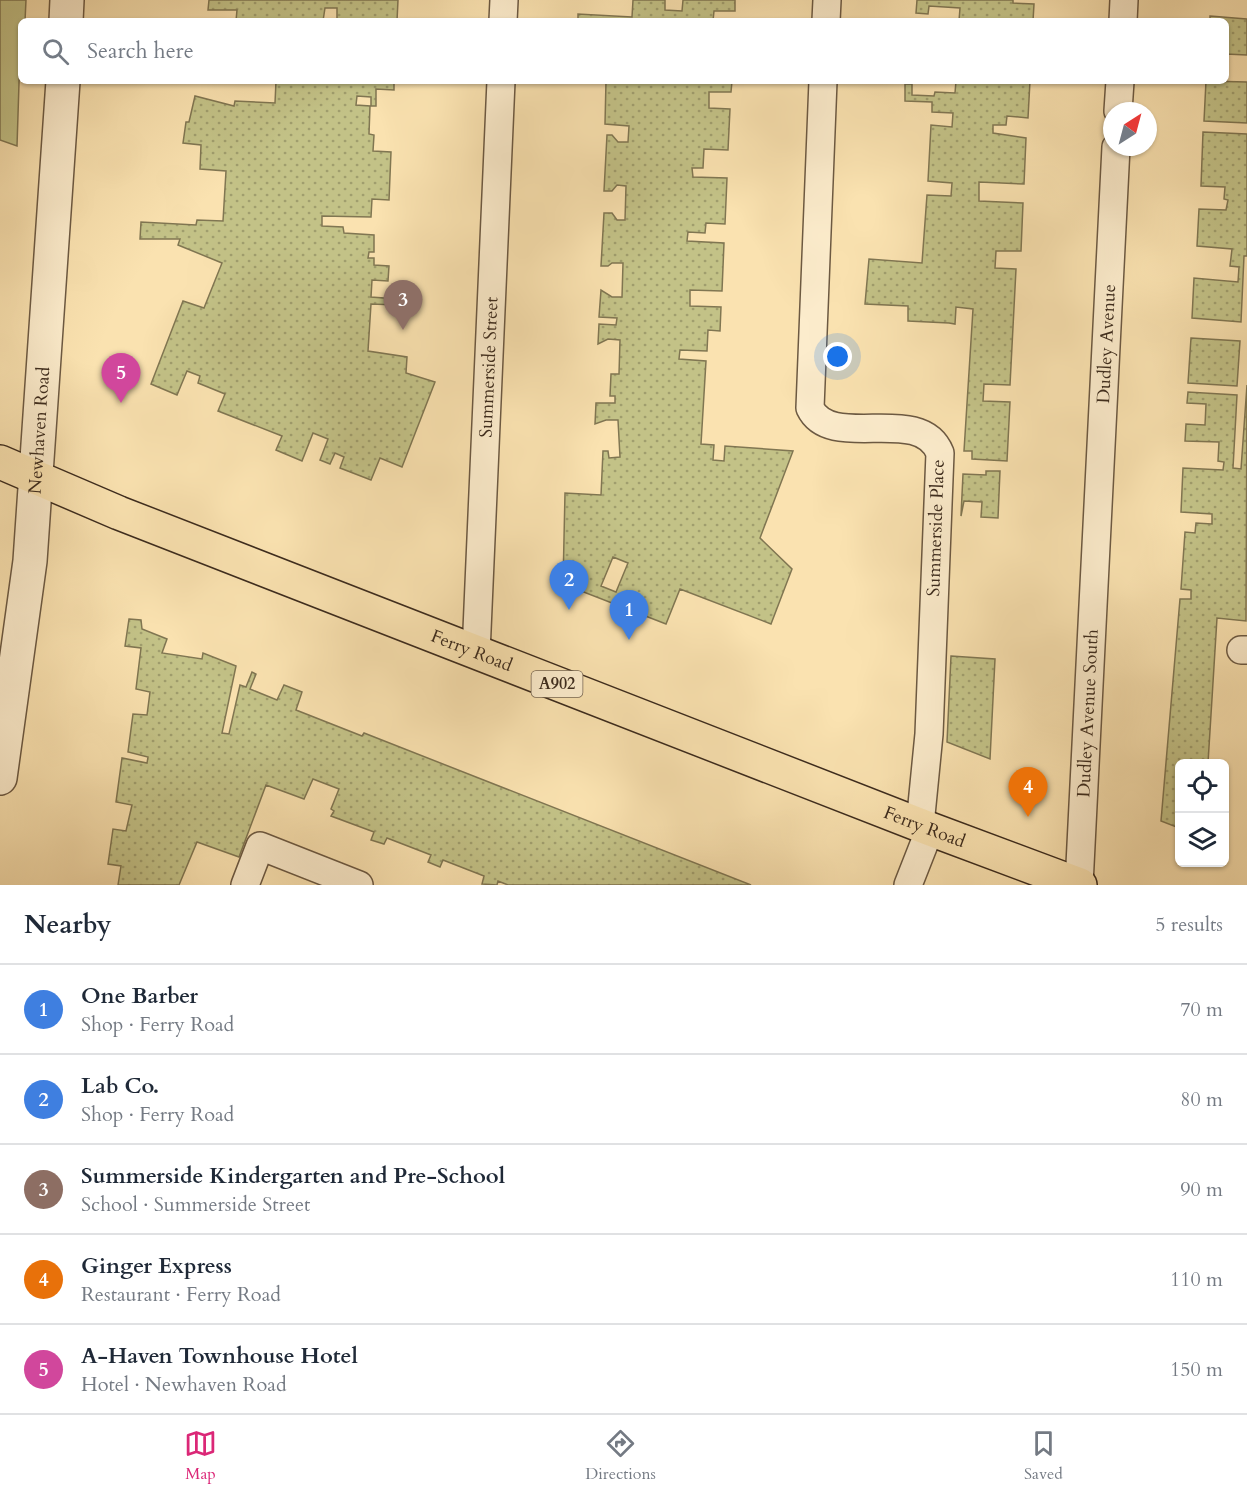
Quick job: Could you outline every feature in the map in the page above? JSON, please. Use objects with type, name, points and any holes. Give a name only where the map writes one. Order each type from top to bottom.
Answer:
[{"type":"main road","name":"Ferry Road","points":[[0,462],[37,479],[476,653],[1080,885]]},
{"type":"street","points":[[66,18],[68,0]]},
{"type":"street","points":[[503,18],[504,0]]},
{"type":"street","points":[[826,18],[827,0]]},
{"type":"street","points":[[1123,18],[1124,0]]},
{"type":"street","name":"Newhaven Road","points":[[0,778],[29,573],[63,84]]},
{"type":"street","name":"Summerside Street","points":[[476,653],[501,84]]},
{"type":"street","name":"Summerside Place","points":[[823,84],[810,408],[820,420],[835,426],[921,433],[935,442],[940,453],[925,827]]},
{"type":"street","points":[[1119,102],[1120,84]]},
{"type":"street","name":"Dudley Avenue","points":[[1096,542],[1116,156]]},
{"type":"street","name":"Dudley Avenue South","points":[[1080,885],[1096,542]]},
{"type":"street","points":[[908,885],[925,827]]},
{"type":"street","points":[[246,885],[260,846],[359,885]]},
{"type":"shaded area","points":[[0,0],[26,0],[25,18],[18,18],[17,146],[0,140]]},
{"type":"shaded area","points":[[209,0],[398,0],[397,18],[337,18],[337,8],[325,8],[323,18],[236,18],[237,10],[208,10]]},
{"type":"shaded area","points":[[633,0],[665,0],[665,10],[682,11],[683,0],[735,0],[735,11],[714,11],[713,18],[578,18],[578,14],[632,17]]},
{"type":"shaded area","points":[[917,0],[1013,0],[1013,3],[1034,4],[1033,18],[959,18],[960,8],[929,6],[928,14],[916,13]]},
{"type":"shaded area","points":[[1210,16],[1247,19],[1247,55],[1229,54],[1229,18],[1210,18]]},
{"type":"shaded area","points":[[1247,82],[1247,123],[1204,121],[1206,84]]},
{"type":"shaded area","points":[[276,84],[394,84],[394,90],[376,89],[376,106],[371,106],[371,97],[357,96],[356,105],[370,106],[369,134],[374,135],[373,151],[391,152],[389,200],[372,199],[371,217],[322,216],[322,226],[343,227],[344,233],[374,235],[374,252],[369,252],[368,258],[374,258],[374,265],[389,266],[388,281],[372,280],[371,297],[397,299],[397,305],[371,304],[368,351],[407,357],[406,373],[435,382],[402,467],[380,458],[371,480],[340,468],[344,457],[335,453],[330,464],[320,460],[328,439],[313,433],[302,461],[276,450],[282,436],[218,411],[225,394],[198,383],[200,376],[187,371],[177,395],[151,384],[183,301],[204,308],[222,263],[178,245],[180,239],[140,239],[141,222],[196,225],[197,220],[223,221],[226,171],[200,169],[201,145],[183,143],[186,122],[189,122],[195,96],[234,106],[235,101],[275,103]]},
{"type":"shaded area","points":[[606,84],[732,84],[731,92],[709,92],[709,108],[730,109],[728,150],[704,149],[703,168],[692,168],[693,177],[727,178],[725,224],[706,223],[705,233],[688,232],[687,241],[724,243],[722,291],[690,290],[690,306],[721,307],[720,331],[708,330],[707,351],[680,350],[679,359],[706,361],[701,444],[714,445],[713,460],[724,461],[725,446],[793,451],[760,538],[792,569],[771,624],[680,589],[666,624],[563,584],[565,493],[601,495],[603,451],[608,451],[609,458],[620,457],[618,420],[606,420],[595,424],[596,403],[615,403],[615,396],[610,396],[611,374],[619,374],[620,340],[608,339],[598,344],[599,324],[616,325],[617,318],[599,317],[601,290],[612,297],[622,297],[623,263],[601,266],[604,213],[612,213],[617,220],[625,220],[626,186],[617,185],[612,191],[604,191],[607,135],[612,135],[618,142],[628,142],[629,126],[605,124]],"holes":[[[613,557],[628,563],[616,592],[601,586]]]},
{"type":"shaded area","points":[[905,84],[912,84],[912,95],[934,96],[935,92],[955,93],[956,84],[1030,84],[1028,118],[1007,116],[1006,125],[993,125],[993,133],[1026,138],[1024,184],[979,182],[979,201],[1023,203],[1021,251],[996,251],[995,268],[1016,269],[1010,385],[984,384],[983,401],[1010,402],[1007,461],[972,459],[972,451],[964,451],[973,309],[956,307],[955,324],[908,321],[908,306],[865,304],[869,259],[922,263],[927,195],[951,196],[952,183],[928,181],[931,125],[952,127],[953,113],[932,112],[932,102],[905,101]]},
{"type":"shaded area","points":[[1203,132],[1247,134],[1247,256],[1244,256],[1241,322],[1192,318],[1194,278],[1238,282],[1239,267],[1230,266],[1232,249],[1197,246],[1199,209],[1226,210],[1228,200],[1224,199],[1225,187],[1201,186]]},
{"type":"shaded area","points":[[1191,338],[1240,341],[1237,386],[1188,383]]},
{"type":"shaded area","points":[[1247,385],[1246,621],[1217,618],[1208,759],[1175,759],[1175,826],[1161,821],[1180,599],[1191,599],[1191,590],[1181,589],[1185,532],[1195,533],[1196,523],[1212,524],[1212,514],[1181,512],[1183,468],[1223,470],[1224,462],[1218,461],[1219,442],[1185,441],[1186,424],[1205,425],[1206,404],[1187,403],[1188,392],[1237,395],[1233,468],[1241,469]]},
{"type":"shaded area","points":[[986,471],[1000,471],[998,518],[981,517],[982,502],[964,501],[961,516],[963,474],[986,475]]},
{"type":"shaded area","points":[[129,619],[141,620],[142,629],[167,639],[162,653],[202,659],[203,653],[236,666],[222,733],[229,734],[240,685],[246,687],[252,672],[256,674],[250,689],[277,700],[284,685],[302,692],[296,710],[362,736],[364,733],[751,885],[508,885],[498,881],[497,885],[482,884],[484,876],[443,860],[440,867],[428,862],[431,855],[387,838],[384,844],[371,840],[374,832],[331,816],[334,811],[331,809],[339,789],[313,779],[304,799],[266,785],[239,857],[197,842],[179,885],[118,885],[121,866],[108,864],[113,829],[126,831],[132,805],[116,802],[122,758],[147,763],[148,757],[128,752],[133,714],[147,715],[150,692],[136,689],[141,648],[125,646]]},
{"type":"shaded area","points":[[951,656],[995,659],[990,759],[947,742]]},
{"type":"place","name":"Summerside Kindergarten and Pre-School","points":[[403,330]]},
{"type":"place","name":"A-Haven Townhouse Hotel","points":[[121,403]]},
{"type":"place","name":"Lab Co.","points":[[569,610]]},
{"type":"place","name":"One Barber","points":[[629,640]]},
{"type":"place","name":"Ginger Express","points":[[1028,817]]}]
